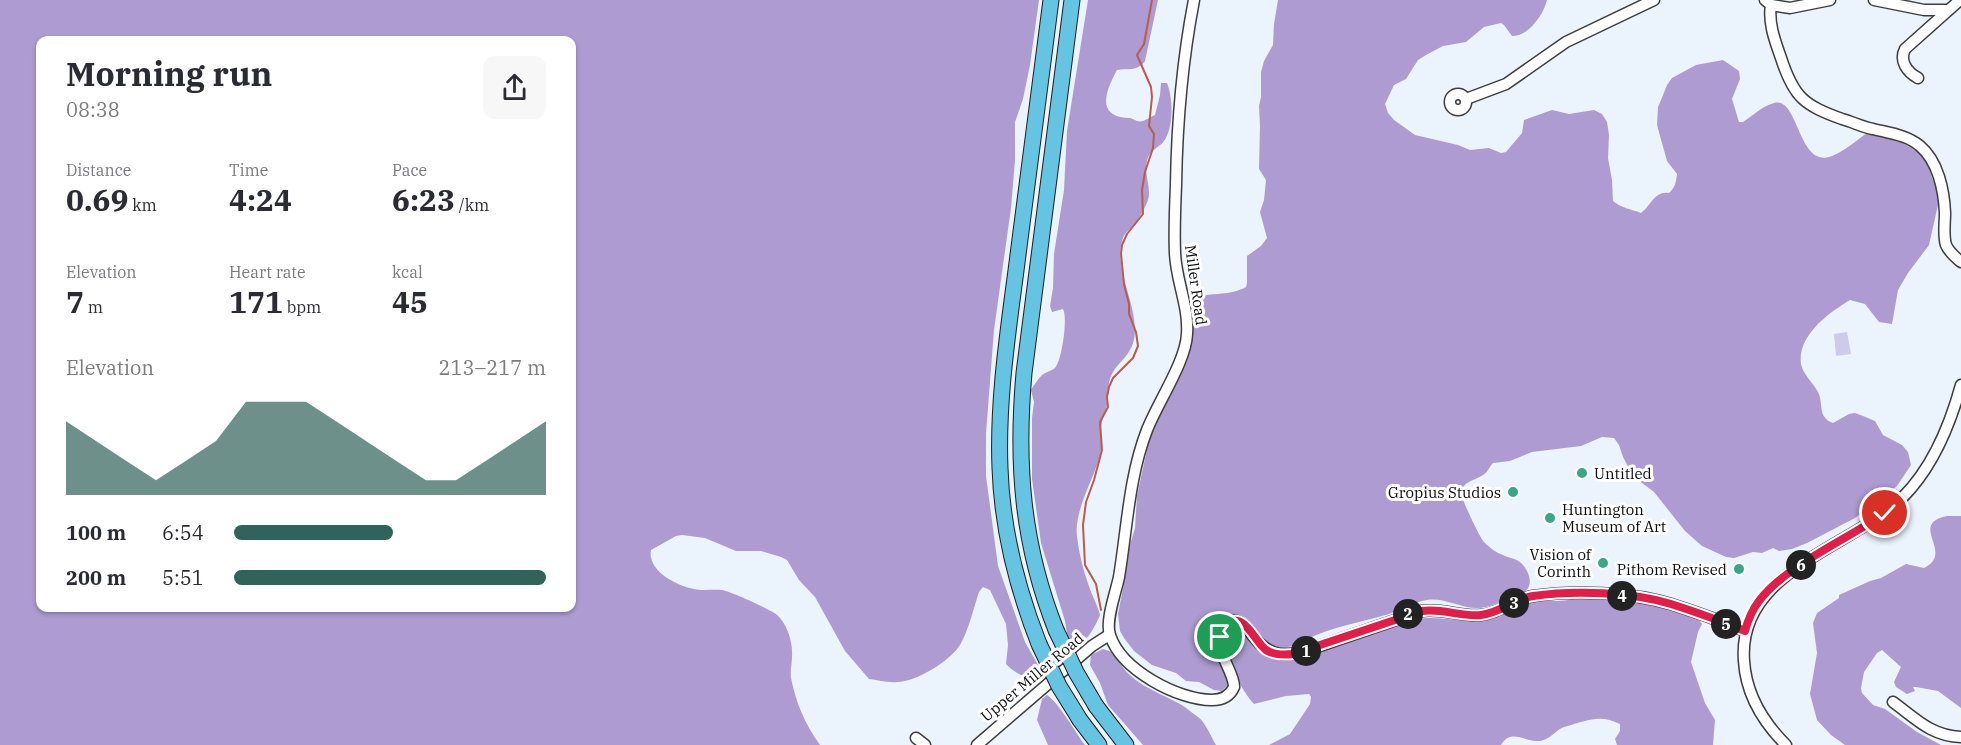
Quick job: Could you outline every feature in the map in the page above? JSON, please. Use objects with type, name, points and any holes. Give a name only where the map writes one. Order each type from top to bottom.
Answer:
[{"type":"highway","points":[[1051,0],[1006,352],[1000,441],[1002,492],[1009,547],[1022,596],[1039,644],[1059,686],[1099,745]]},
{"type":"highway","points":[[1072,0],[1024,373],[1020,428],[1021,478],[1027,532],[1038,579],[1056,630],[1076,672],[1096,706],[1126,745]]},
{"type":"street","name":"Miller Road","points":[[1109,635],[1109,621],[1119,579],[1140,452],[1151,420],[1187,340],[1187,315],[1175,263],[1175,191],[1178,103],[1194,0]]},
{"type":"street","points":[[1466,99],[1506,84],[1566,42],[1654,0]]},
{"type":"street","points":[[1830,0],[1790,8],[1768,2],[1777,48],[1788,77],[1800,98],[1810,105],[1869,129],[1909,139],[1926,152],[1936,170],[1942,188],[1947,247],[1961,262]]},
{"type":"street","points":[[1874,0],[1924,10],[1947,10]]},
{"type":"street","points":[[1918,78],[1907,69],[1902,58],[1903,53],[1960,0]]},
{"type":"street","points":[[1786,745],[1774,740],[1756,705],[1744,671],[1745,631],[1758,602],[1771,587],[1803,564],[1885,513],[1911,489],[1929,464],[1937,448],[1961,385]]},
{"type":"street","points":[[1109,635],[1126,658],[1153,682],[1180,694],[1209,700],[1226,697],[1234,687],[1233,677],[1223,659],[1219,644],[1223,628],[1228,622],[1235,621],[1243,624],[1266,650],[1284,655],[1302,652],[1422,611],[1438,610],[1482,615],[1534,596],[1589,594],[1659,601],[1745,631]]},
{"type":"street","name":"Upper Miller Road","points":[[977,745],[1092,646],[1109,635]]},
{"type":"street","points":[[1893,702],[1916,721],[1935,732],[1961,737]]},
{"type":"shaded area","points":[[0,0],[1039,0],[1030,65],[1023,99],[1015,122],[1011,208],[994,330],[986,433],[986,476],[998,566],[1025,642],[1042,672],[1042,679],[1022,676],[1006,664],[1008,645],[1006,624],[990,590],[983,587],[979,592],[963,640],[949,658],[923,675],[905,681],[890,682],[869,679],[845,651],[815,597],[799,580],[787,560],[761,551],[736,551],[705,538],[682,535],[651,550],[651,558],[658,571],[672,581],[697,590],[726,591],[766,608],[780,618],[789,633],[792,656],[791,675],[796,696],[802,713],[820,745],[0,745]]},
{"type":"shaded area","points":[[1088,0],[1158,0],[1145,61],[1136,68],[1117,70],[1109,86],[1106,101],[1111,113],[1144,121],[1155,115],[1161,83],[1167,83],[1172,112],[1167,135],[1150,154],[1147,161],[1149,194],[1146,205],[1138,220],[1124,236],[1121,249],[1123,273],[1135,332],[1131,349],[1111,375],[1101,427],[1100,455],[1078,517],[1077,536],[1080,556],[1100,615],[1094,628],[1078,646],[1068,639],[1065,621],[1041,543],[1032,479],[1034,402],[1031,390],[1042,375],[1058,364],[1064,339],[1063,309],[1052,312],[1050,306],[1054,254],[1064,190],[1067,131]]},
{"type":"shaded area","points":[[1278,0],[1547,0],[1539,18],[1524,33],[1512,36],[1501,23],[1484,27],[1466,42],[1443,46],[1418,60],[1406,79],[1394,85],[1385,104],[1388,113],[1415,135],[1470,150],[1489,148],[1501,153],[1506,152],[1522,133],[1524,120],[1552,110],[1569,114],[1594,110],[1602,114],[1607,122],[1613,201],[1641,213],[1656,197],[1669,193],[1675,185],[1677,174],[1667,161],[1657,125],[1658,107],[1672,78],[1696,65],[1723,60],[1739,71],[1740,79],[1732,99],[1739,122],[1743,122],[1770,104],[1782,104],[1789,110],[1805,144],[1812,153],[1821,157],[1836,154],[1867,133],[1894,139],[1919,152],[1928,162],[1940,196],[1929,245],[1898,290],[1892,324],[1879,322],[1865,304],[1850,300],[1816,326],[1804,343],[1801,353],[1802,368],[1818,392],[1823,414],[1828,420],[1833,423],[1855,413],[1863,416],[1875,421],[1883,435],[1902,445],[1908,452],[1911,465],[1897,486],[1855,518],[1807,543],[1792,549],[1779,551],[1773,548],[1762,553],[1753,552],[1734,558],[1726,557],[1702,546],[1685,531],[1654,492],[1633,476],[1614,438],[1602,437],[1581,446],[1532,452],[1510,461],[1493,463],[1485,474],[1466,484],[1461,493],[1471,519],[1484,542],[1498,553],[1518,561],[1526,570],[1530,583],[1522,594],[1481,608],[1471,608],[1433,599],[1422,601],[1281,648],[1265,641],[1248,620],[1233,615],[1224,619],[1214,632],[1215,648],[1228,681],[1228,685],[1222,691],[1214,690],[1199,682],[1186,681],[1176,673],[1152,665],[1134,651],[1120,631],[1118,614],[1129,548],[1135,528],[1137,496],[1148,445],[1157,418],[1191,345],[1193,328],[1190,300],[1246,287],[1247,256],[1261,246],[1267,238],[1260,212],[1266,180],[1259,169],[1259,106],[1261,72],[1273,45]]},
{"type":"shaded area","points":[[1847,332],[1851,354],[1836,356],[1834,334]]},
{"type":"shaded area","points":[[1947,516],[1961,516],[1961,708],[1938,691],[1913,687],[1915,691],[1907,694],[1896,687],[1894,682],[1901,667],[1882,650],[1877,653],[1864,672],[1862,693],[1873,705],[1885,709],[1917,732],[1941,745],[1845,745],[1831,735],[1817,720],[1810,694],[1817,653],[1813,623],[1817,613],[1839,598],[1839,595],[1881,578],[1906,564],[1924,568],[1933,562],[1935,547],[1931,525],[1936,520]]},
{"type":"shaded area","points":[[1572,599],[1638,602],[1670,609],[1700,621],[1702,624],[1691,662],[1705,703],[1715,720],[1713,745],[1617,745],[1615,739],[1620,731],[1620,724],[1597,719],[1564,727],[1540,741],[1509,737],[1501,745],[1269,745],[1290,734],[1310,704],[1311,697],[1309,694],[1286,696],[1254,704],[1238,680],[1226,649],[1226,632],[1234,626],[1248,635],[1256,647],[1268,657],[1294,660],[1417,619],[1487,620],[1530,603]]},
{"type":"shaded area","points":[[1103,649],[1115,653],[1126,671],[1142,684],[1182,705],[1198,717],[1206,726],[1216,745],[1143,745],[1108,705],[1090,665],[1091,655]]},
{"type":"shaded area","points":[[1047,695],[1062,711],[1085,745],[1048,745],[1037,720],[1042,699]]},
{"type":"waterway","points":[[1101,610],[1096,584],[1085,565],[1083,525],[1086,502],[1102,450],[1100,422],[1108,407],[1109,387],[1113,378],[1133,358],[1138,346],[1136,332],[1129,314],[1121,254],[1127,234],[1143,214],[1142,190],[1153,148],[1154,134],[1149,126],[1151,87],[1137,55],[1144,44],[1152,0]]},
{"type":"place","name":"Untitled","points":[[1582,473]]},
{"type":"place","name":"Gropius Studios","points":[[1513,492]]},
{"type":"place","name":"Huntington Museum of Art","points":[[1550,518]]},
{"type":"place","name":"Vision of Corinth","points":[[1603,563]]},
{"type":"place","name":"Pithom Revised","points":[[1739,569]]},
{"type":"route","points":[[1220,637],[1228,622],[1239,621],[1266,650],[1284,655],[1293,654],[1422,611],[1438,610],[1482,615],[1498,611],[1527,598],[1570,594],[1647,598],[1745,631],[1752,612],[1771,587],[1803,564],[1885,513]]}]
